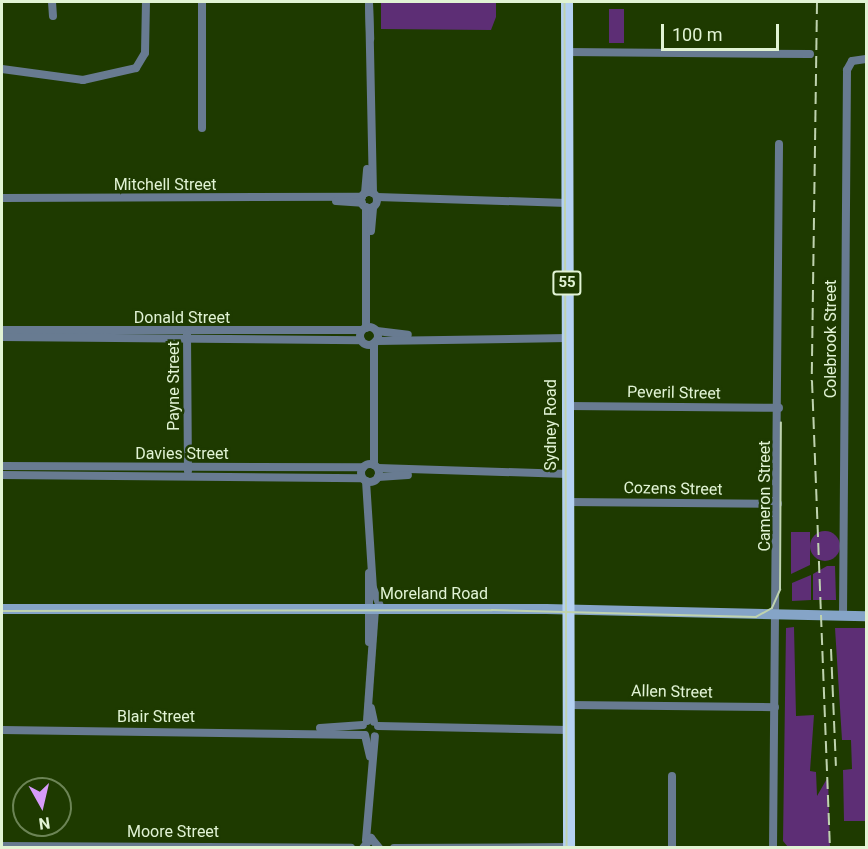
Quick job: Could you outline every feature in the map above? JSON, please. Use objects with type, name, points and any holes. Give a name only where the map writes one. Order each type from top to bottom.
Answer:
[{"type":"highway","name":"Sydney Road","points":[[567,2],[568,847]]},
{"type":"main road","name":"Moreland Road","points":[[2,609],[374,609],[867,616]]},
{"type":"street","points":[[52,2],[52,16]]},
{"type":"street","points":[[2,69],[83,80],[136,68],[145,53],[146,2]]},
{"type":"street","points":[[202,2],[202,129]]},
{"type":"street","points":[[369,3],[370,508],[374,609],[370,649],[371,820],[378,843],[398,847],[568,847]]},
{"type":"street","points":[[567,52],[810,54]]},
{"type":"street","name":"Colebrook Street","points":[[843,616],[850,62],[867,59]]},
{"type":"street","name":"Cameron Street","points":[[773,848],[779,408],[779,144]]},
{"type":"street","name":"Mitchell Street","points":[[2,198],[329,199],[567,203]]},
{"type":"street","points":[[369,342],[370,329]]},
{"type":"street","name":"Donald Street","points":[[187,335],[370,329],[428,337]]},
{"type":"street","name":"Donald Street","points":[[2,330],[49,334]]},
{"type":"street","name":"Donald Street","points":[[2,337],[49,334],[187,335],[369,342],[428,337],[568,338]]},
{"type":"street","name":"Payne Street","points":[[187,335],[188,471]]},
{"type":"street","name":"Peveril Street","points":[[568,406],[779,408]]},
{"type":"street","name":"Davies Street","points":[[2,466],[370,479],[428,473],[568,474]]},
{"type":"street","points":[[370,466],[370,479]]},
{"type":"street","name":"Davies Street","points":[[2,475],[370,466],[428,473]]},
{"type":"street","name":"Cozens Street","points":[[568,502],[778,504]]},
{"type":"street","points":[[371,558],[374,609]]},
{"type":"street","name":"Allen Street","points":[[568,705],[774,707]]},
{"type":"street","name":"Blair Street","points":[[309,730],[364,735],[372,727]]},
{"type":"street","name":"Blair Street","points":[[2,730],[309,730],[372,727],[399,730],[568,730]]},
{"type":"street","points":[[364,735],[370,757]]},
{"type":"street","points":[[672,776],[672,848]]},
{"type":"street","points":[[364,843],[371,820]]},
{"type":"street","name":"Moore Street","points":[[2,846],[348,847],[364,843],[378,843]]},
{"type":"street","points":[[394,848],[398,847]]},
{"type":"shaded area","points":[[381,2],[496,2],[496,17],[491,30],[381,29]]},
{"type":"shaded area","points":[[609,9],[624,9],[624,43],[609,43]]},
{"type":"shaded area","points":[[825,531],[836,535],[840,546],[836,557],[825,561],[814,557],[810,546],[814,535]]},
{"type":"shaded area","points":[[791,532],[810,532],[810,565],[791,574]]},
{"type":"shaded area","points":[[827,566],[835,566],[836,600],[813,600],[813,574]]},
{"type":"shaded area","points":[[811,575],[811,600],[792,601],[792,583]]},
{"type":"shaded area","points":[[794,627],[796,716],[814,715],[810,771],[816,772],[817,796],[828,777],[830,847],[788,847],[783,841],[786,628]]},
{"type":"shaded area","points":[[835,628],[866,628],[866,821],[844,821],[843,770],[852,769],[851,740],[842,740]]},
{"type":"tram line","points":[[565,2],[567,848]]},
{"type":"tram line","points":[[2,611],[492,610],[756,617],[772,608],[780,590],[781,423]]},
{"type":"railway","points":[[817,2],[812,381],[830,848]]},
{"type":"railway","points":[[831,649],[836,766]]}]
